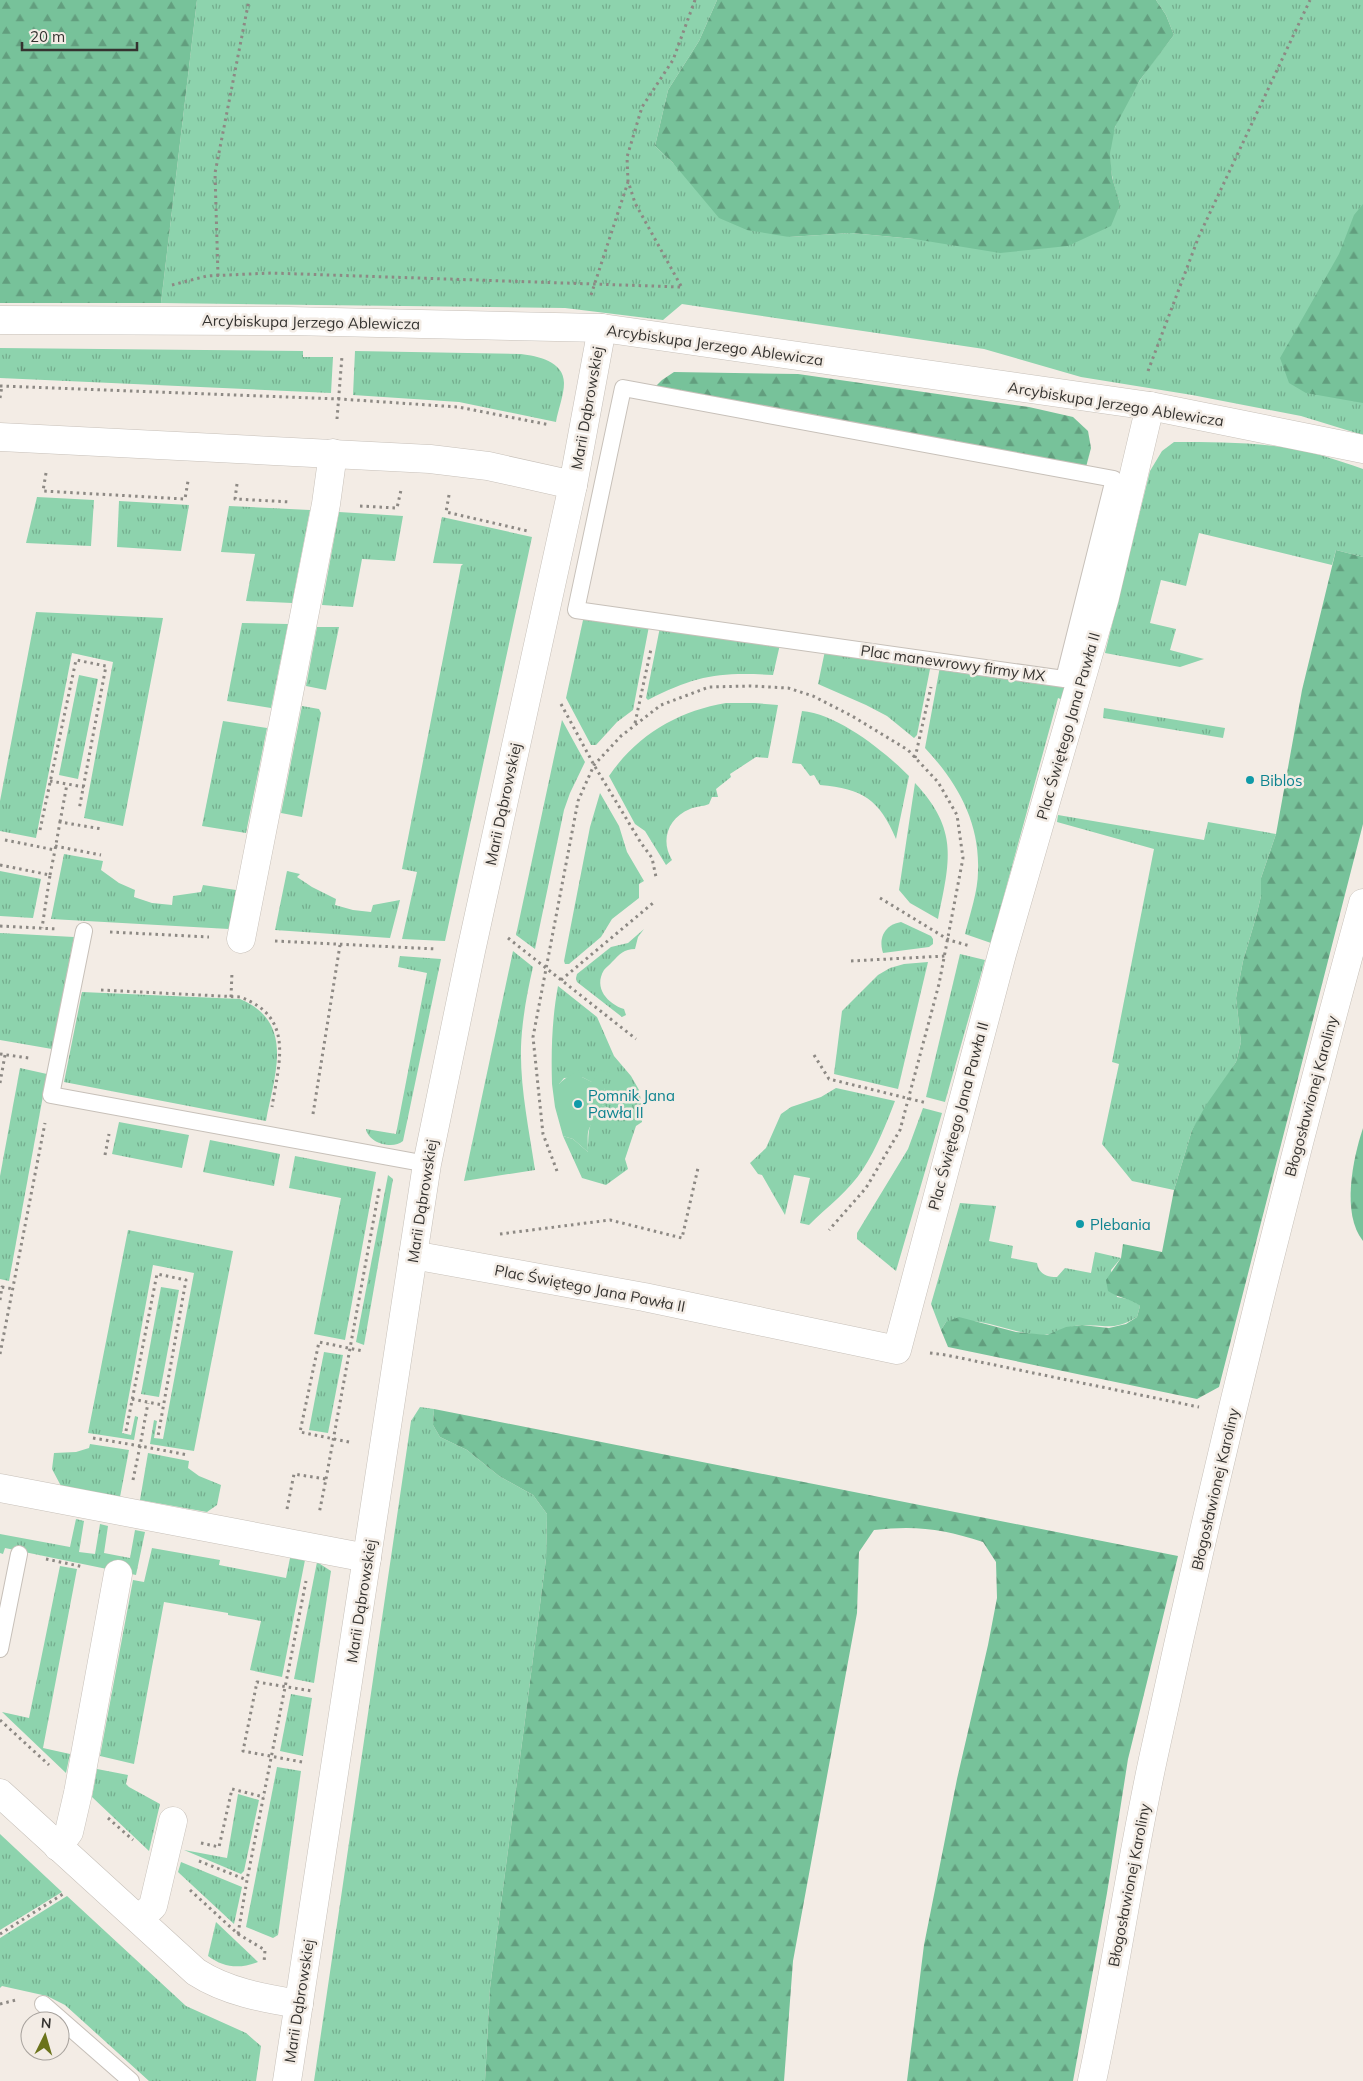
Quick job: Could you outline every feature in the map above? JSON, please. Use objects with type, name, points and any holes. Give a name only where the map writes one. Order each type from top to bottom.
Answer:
[{"type":"street","name":"Arcybiskupa Jerzego Ablewicza","points":[[0,320],[289,321],[602,328],[1143,405],[1363,449]]},
{"type":"street","name":"Marii Dąbrowskiej","points":[[287,2081],[427,1164],[471,950],[573,485],[602,328]]},
{"type":"street","name":"Plac Świętego Jana Pawła II","points":[[413,1255],[644,1297],[897,1350],[1002,954],[1105,597],[1143,405]]},
{"type":"street","points":[[0,437],[430,459],[488,466],[573,485]]},
{"type":"street","points":[[241,939],[326,504],[334,453]]},
{"type":"street","name":"Błogosławionej Karoliny","points":[[1092,2081],[1152,1761],[1233,1414],[1315,1077],[1363,903]]},
{"type":"street","points":[[0,1488],[367,1558]]},
{"type":"street","points":[[58,1847],[69,1832],[78,1793],[118,1574]]},
{"type":"street","points":[[0,1793],[196,1972],[213,1983],[262,1998],[299,2004]]},
{"type":"street","points":[[139,1919],[153,1906],[169,1835]]},
{"type":"lane","name":"Plac manewrowy firmy MX","points":[[623,388],[1114,478],[1064,678],[656,621],[576,610],[623,388]]},
{"type":"lane","points":[[84,931],[51,1095],[427,1164]]},
{"type":"lane","points":[[0,1649],[19,1554]]},
{"type":"lane","points":[[43,2004],[131,2081]]},
{"type":"path","points":[[218,276],[215,173],[249,0]]},
{"type":"path","points":[[164,287],[206,276],[272,273],[681,287],[635,203],[628,181],[627,157],[642,107],[673,60],[695,0]]},
{"type":"path","points":[[1143,405],[1199,236],[1310,0]]},
{"type":"path","points":[[589,301],[628,181]]},
{"type":"path","points":[[340,399],[343,348]]},
{"type":"path","points":[[0,398],[1,386],[340,399],[458,407],[552,426]]},
{"type":"path","points":[[48,466],[43,492],[185,499],[188,480]]},
{"type":"path","points":[[237,482],[235,499],[397,508],[403,480]]},
{"type":"path","points":[[450,494],[446,512],[536,533]]},
{"type":"path","points":[[635,725],[656,621]]},
{"type":"path","points":[[40,830],[76,660],[106,666],[79,810]]},
{"type":"path","points":[[916,758],[937,660]]},
{"type":"path","points":[[557,1171],[543,1134],[533,1037],[578,801],[594,765],[621,736],[661,705],[709,687],[751,686],[788,688],[813,696],[852,716],[908,750],[938,782],[957,816],[964,858],[945,956],[910,1098],[900,1130],[866,1188],[829,1230]]},
{"type":"path","points":[[558,698],[594,765],[652,858],[656,877]]},
{"type":"path","points":[[50,782],[84,787]]},
{"type":"path","points":[[42,928],[67,784]]},
{"type":"path","points":[[60,822],[102,830]]},
{"type":"path","points":[[5,840],[101,855]]},
{"type":"path","points":[[0,865],[50,875]]},
{"type":"path","points":[[880,898],[948,940],[1002,954]]},
{"type":"path","points":[[561,980],[653,903]]},
{"type":"path","points":[[507,936],[636,1039]]},
{"type":"path","points":[[309,1142],[340,945]]},
{"type":"path","points":[[851,961],[945,956]]},
{"type":"path","points":[[231,997],[232,979]]},
{"type":"path","points":[[100,990],[231,997],[252,1002],[261,1008],[275,1025],[281,1053],[271,1111]]},
{"type":"path","points":[[0,1054],[24,1057]]},
{"type":"path","points":[[0,1083],[5,1055]]},
{"type":"path","points":[[814,1055],[829,1079],[959,1111]]},
{"type":"path","points":[[0,1354],[51,1095]]},
{"type":"path","points":[[238,1934],[386,1156]]},
{"type":"path","points":[[491,1235],[610,1220],[682,1238],[698,1168]]},
{"type":"path","points":[[126,1431],[157,1274],[186,1280],[158,1436]]},
{"type":"path","points":[[0,1300],[2,1287],[13,1289]]},
{"type":"path","points":[[350,1442],[300,1432],[319,1342],[363,1351]]},
{"type":"path","points":[[897,1350],[946,1355],[1233,1414]]},
{"type":"path","points":[[132,1399],[164,1405]]},
{"type":"path","points":[[127,1512],[148,1403]]},
{"type":"path","points":[[93,1438],[188,1455]]},
{"type":"path","points":[[282,1542],[294,1474],[326,1479]]},
{"type":"path","points":[[19,1554],[118,1574]]},
{"type":"path","points":[[302,1762],[243,1751],[257,1682],[313,1691]]},
{"type":"path","points":[[169,1835],[219,1846],[232,1789],[264,1797]]},
{"type":"path","points":[[169,1835],[247,1880]]},
{"type":"path","points":[[0,1934],[65,1893]]},
{"type":"green space","points":[[0,0],[197,0],[161,303],[0,303]]},
{"type":"green space","points":[[197,0],[717,0],[699,41],[668,90],[655,146],[673,163],[789,237],[851,233],[914,239],[1120,204],[1110,162],[1111,140],[1116,124],[1123,108],[1143,76],[1174,35],[1166,15],[1156,0],[1363,0],[1363,435],[1301,416],[1192,395],[1081,377],[984,349],[682,304],[663,320],[565,308],[161,303]]},
{"type":"green space","points":[[717,0],[1156,0],[1166,15],[1174,35],[1140,80],[1115,127],[1110,154],[1112,177],[1120,204],[1111,226],[1068,246],[1000,253],[914,239],[851,233],[789,237],[747,230],[719,218],[673,163],[655,146],[668,90],[699,41]]},
{"type":"green space","points":[[1363,204],[1363,403],[1306,393],[1289,383],[1280,358],[1339,254],[1354,215]]},
{"type":"green space","points":[[0,348],[303,351],[303,357],[333,357],[331,393],[0,378]]},
{"type":"green space","points":[[355,351],[521,354],[542,358],[560,369],[563,376],[563,392],[556,422],[459,402],[353,395]]},
{"type":"green space","points":[[674,372],[798,374],[1029,407],[1073,417],[1088,431],[1091,448],[1086,467],[655,387]]},
{"type":"green space","points":[[1174,442],[1242,443],[1292,448],[1363,469],[1363,557],[1336,550],[1332,565],[1199,533],[1186,586],[1161,580],[1150,623],[1176,629],[1170,650],[1204,659],[1180,667],[1105,653],[1150,471],[1162,451]]},
{"type":"green space","points":[[1114,479],[1063,700],[1058,698],[991,943],[965,934],[978,879],[978,853],[975,836],[971,820],[956,789],[937,761],[925,748],[941,661],[1064,678]]},
{"type":"green space","points":[[37,497],[94,500],[91,546],[26,543]]},
{"type":"green space","points":[[119,501],[189,505],[181,551],[117,547]]},
{"type":"green space","points":[[229,506],[310,510],[292,603],[246,601],[255,554],[221,552]]},
{"type":"green space","points":[[339,512],[403,516],[395,561],[362,559],[353,607],[322,605]]},
{"type":"green space","points":[[442,517],[532,537],[445,941],[402,939],[417,872],[402,869],[461,566],[463,564],[433,563]]},
{"type":"green space","points":[[1336,550],[1363,557],[1363,824],[1219,1387],[1197,1399],[948,1347],[941,1330],[946,1322],[959,1317],[1016,1332],[1047,1335],[1066,1327],[1082,1325],[1109,1328],[1126,1324],[1137,1317],[1140,1306],[1108,1291],[1106,1280],[1121,1258],[1123,1244],[1162,1252],[1174,1190],[1192,1130],[1206,1105],[1236,1062],[1241,1042],[1236,998],[1243,961],[1261,896],[1261,878],[1276,834],[1302,690]]},
{"type":"green space","points":[[585,611],[650,621],[633,710],[617,722],[596,745],[591,745],[566,698]]},
{"type":"green space","points":[[36,612],[163,618],[123,826],[84,818],[113,662],[72,653],[36,838],[0,831],[0,801]]},
{"type":"green space","points":[[661,622],[781,640],[773,675],[738,674],[709,677],[681,685],[648,700],[646,698]]},
{"type":"green space","points":[[242,623],[288,624],[271,708],[227,701]]},
{"type":"green space","points":[[317,627],[339,627],[326,690],[306,686]]},
{"type":"green space","points":[[826,646],[932,659],[917,735],[914,738],[887,716],[818,684]]},
{"type":"green space","points":[[79,675],[98,679],[78,779],[59,775]]},
{"type":"green space","points":[[726,703],[778,705],[768,758],[756,757],[730,774],[731,777],[716,789],[718,797],[712,797],[709,804],[690,809],[676,818],[668,830],[667,845],[672,860],[666,865],[645,831],[635,824],[609,776],[632,748],[660,727],[691,712]]},
{"type":"green space","points":[[302,706],[319,709],[321,713],[302,817],[281,813]]},
{"type":"green space","points":[[1104,708],[1225,728],[1223,738],[1103,718]]},
{"type":"green space","points":[[802,711],[830,719],[860,735],[909,776],[896,839],[883,814],[868,799],[848,790],[820,785],[814,775],[810,776],[801,764],[792,763]]},
{"type":"green space","points":[[562,720],[585,762],[564,810],[535,949],[516,935]]},
{"type":"green space","points":[[223,721],[267,728],[246,833],[202,826]]},
{"type":"green space","points":[[915,783],[939,816],[945,831],[948,847],[946,880],[938,919],[910,903],[899,890]]},
{"type":"green space","points":[[600,793],[619,826],[627,852],[644,881],[639,884],[639,898],[612,919],[601,937],[569,964],[565,964],[564,961],[590,827]]},
{"type":"green space","points":[[1058,815],[1204,840],[1208,822],[1276,834],[1261,878],[1261,896],[1243,961],[1236,998],[1241,1042],[1236,1062],[1192,1130],[1174,1190],[1132,1181],[1102,1144],[1119,1064],[1112,1062],[1154,849],[1057,822]]},
{"type":"green space","points":[[64,854],[103,861],[101,870],[119,883],[135,890],[134,897],[152,903],[172,905],[173,896],[201,892],[203,885],[236,890],[229,929],[51,919]]},
{"type":"green space","points":[[0,871],[41,879],[33,918],[0,916]]},
{"type":"green space","points":[[287,871],[300,874],[297,877],[336,899],[335,905],[353,910],[371,912],[373,905],[400,900],[390,938],[275,930]]},
{"type":"green space","points":[[901,922],[931,936],[933,944],[929,947],[883,953],[881,942],[884,933],[891,926]]},
{"type":"green space","points":[[644,929],[638,937],[635,949],[620,954],[605,969],[601,977],[601,989],[608,999],[624,1009],[626,1015],[622,1017],[577,982],[577,974],[611,947],[628,943]]},
{"type":"green space","points":[[0,933],[74,937],[52,1049],[0,1040]]},
{"type":"green space","points":[[513,951],[533,967],[524,1017],[521,1062],[525,1108],[535,1170],[464,1181]]},
{"type":"green space","points":[[960,954],[985,960],[945,1102],[926,1097]]},
{"type":"green space","points":[[400,956],[441,959],[403,1141],[399,1144],[387,1145],[371,1138],[366,1129],[396,1134],[427,973],[398,967]]},
{"type":"green space","points":[[928,962],[898,1089],[834,1074],[842,1011],[878,975],[890,968],[904,964]]},
{"type":"green space","points":[[558,986],[597,1017],[614,1056],[631,1076],[639,1090],[642,1122],[636,1126],[625,1159],[628,1169],[606,1185],[582,1178],[563,1136],[573,1139],[588,1152],[589,1133],[592,1123],[602,1117],[622,1114],[602,1105],[605,1089],[582,1077],[564,1078],[559,1084],[552,1084],[552,1035]]},
{"type":"green space","points":[[82,992],[240,999],[258,1009],[269,1021],[275,1036],[277,1052],[276,1069],[266,1121],[64,1082]]},
{"type":"green space","points":[[20,1068],[47,1074],[9,1281],[0,1279],[0,1176]]},
{"type":"green space","points":[[578,1070],[582,1077],[592,1082],[600,1070],[611,1073],[602,1082],[605,1089],[602,1105],[622,1114],[615,1120],[605,1116],[590,1126],[588,1152],[573,1139],[563,1136],[555,1107],[552,1084],[559,1084]]},
{"type":"green space","points":[[836,1088],[895,1101],[877,1144],[858,1177],[809,1225],[800,1223],[810,1178],[794,1175],[785,1215],[762,1175],[758,1174],[750,1163],[766,1148],[781,1114],[791,1107],[821,1097]]},
{"type":"green space","points":[[923,1108],[942,1113],[896,1271],[857,1239],[857,1233],[908,1149]]},
{"type":"green space","points":[[119,1122],[189,1135],[182,1168],[112,1154]]},
{"type":"green space","points":[[1363,1128],[1363,1241],[1356,1230],[1352,1216],[1351,1186]]},
{"type":"green space","points":[[210,1140],[280,1154],[274,1186],[203,1172]]},
{"type":"green space","points":[[295,1156],[376,1172],[345,1340],[314,1334],[341,1198],[289,1188]]},
{"type":"green space","points":[[388,1175],[393,1179],[364,1345],[356,1342]]},
{"type":"green space","points":[[960,1203],[996,1206],[989,1241],[1013,1246],[1011,1258],[1037,1263],[1039,1270],[1046,1275],[1057,1277],[1065,1268],[1091,1273],[1095,1252],[1121,1258],[1111,1270],[1117,1297],[1133,1300],[1140,1306],[1137,1317],[1116,1326],[1081,1325],[1044,1335],[1028,1334],[980,1322],[946,1322],[941,1330],[931,1304]]},
{"type":"green space","points":[[128,1230],[233,1251],[194,1451],[150,1444],[154,1420],[157,1421],[154,1438],[163,1439],[194,1273],[153,1265],[122,1433],[131,1435],[135,1416],[138,1417],[134,1440],[88,1433]]},
{"type":"green space","points":[[161,1287],[179,1290],[159,1397],[141,1394]]},
{"type":"green space","points":[[324,1352],[343,1355],[328,1433],[309,1430]]},
{"type":"green space","points":[[420,1407],[434,1409],[433,1425],[440,1437],[467,1450],[499,1476],[533,1495],[547,1514],[546,1559],[490,1988],[485,2081],[314,2081],[411,1421]]},
{"type":"green space","points":[[434,1409],[1178,1556],[1128,1759],[1107,1893],[1073,2081],[907,2081],[924,1945],[957,1779],[997,1598],[996,1562],[983,1542],[942,1531],[903,1528],[874,1530],[859,1552],[857,1613],[793,1961],[784,2081],[485,2081],[490,1988],[546,1559],[547,1514],[533,1495],[499,1476],[467,1450],[440,1437],[433,1425]]},
{"type":"green space","points":[[90,1444],[129,1450],[120,1497],[61,1486],[52,1469],[54,1453],[76,1452],[89,1448]]},
{"type":"green space","points":[[148,1453],[189,1461],[188,1468],[199,1476],[221,1485],[217,1505],[207,1512],[140,1500]]},
{"type":"green space","points":[[76,1519],[84,1521],[79,1552],[95,1554],[100,1524],[108,1526],[104,1553],[130,1558],[135,1530],[145,1532],[136,1575],[5,1548],[3,1554],[0,1553],[0,1534],[70,1547]]},
{"type":"green space","points":[[152,1548],[220,1560],[219,1565],[286,1578],[290,1558],[305,1560],[282,1677],[250,1670],[261,1621],[228,1615],[228,1613],[164,1602],[134,1764],[100,1756],[133,1580],[144,1582]]},
{"type":"green space","points":[[317,1562],[331,1571],[314,1683],[294,1679]]},
{"type":"green space","points":[[60,1566],[77,1569],[43,1748],[70,1754],[66,1773],[2,1712],[29,1718]]},
{"type":"green space","points":[[291,1694],[312,1698],[303,1756],[280,1751]]},
{"type":"green space","points":[[277,1767],[301,1771],[278,1935],[273,1938],[246,1927]]},
{"type":"green space","points":[[97,1769],[128,1775],[126,1784],[129,1787],[160,1804],[149,1851],[92,1797]]},
{"type":"green space","points":[[238,1794],[259,1800],[244,1871],[241,1874],[184,1850],[227,1858]]},
{"type":"green space","points":[[0,1834],[62,1892],[0,1930]]},
{"type":"green space","points":[[181,1862],[242,1887],[234,1924],[178,1872]]},
{"type":"green space","points":[[67,1896],[186,2006],[246,2033],[261,2046],[256,2081],[149,2081],[65,2005],[47,1996],[2,1986],[0,1988],[0,1938]]},
{"type":"green space","points":[[216,1922],[258,1962],[245,1966],[232,1966],[220,1963],[208,1956]]},
{"type":"place","name":"Biblos","points":[[1250,780]]},
{"type":"place","name":"Pomnik Jana Pawła II","points":[[578,1104]]},
{"type":"place","name":"Plebania","points":[[1080,1224]]}]
